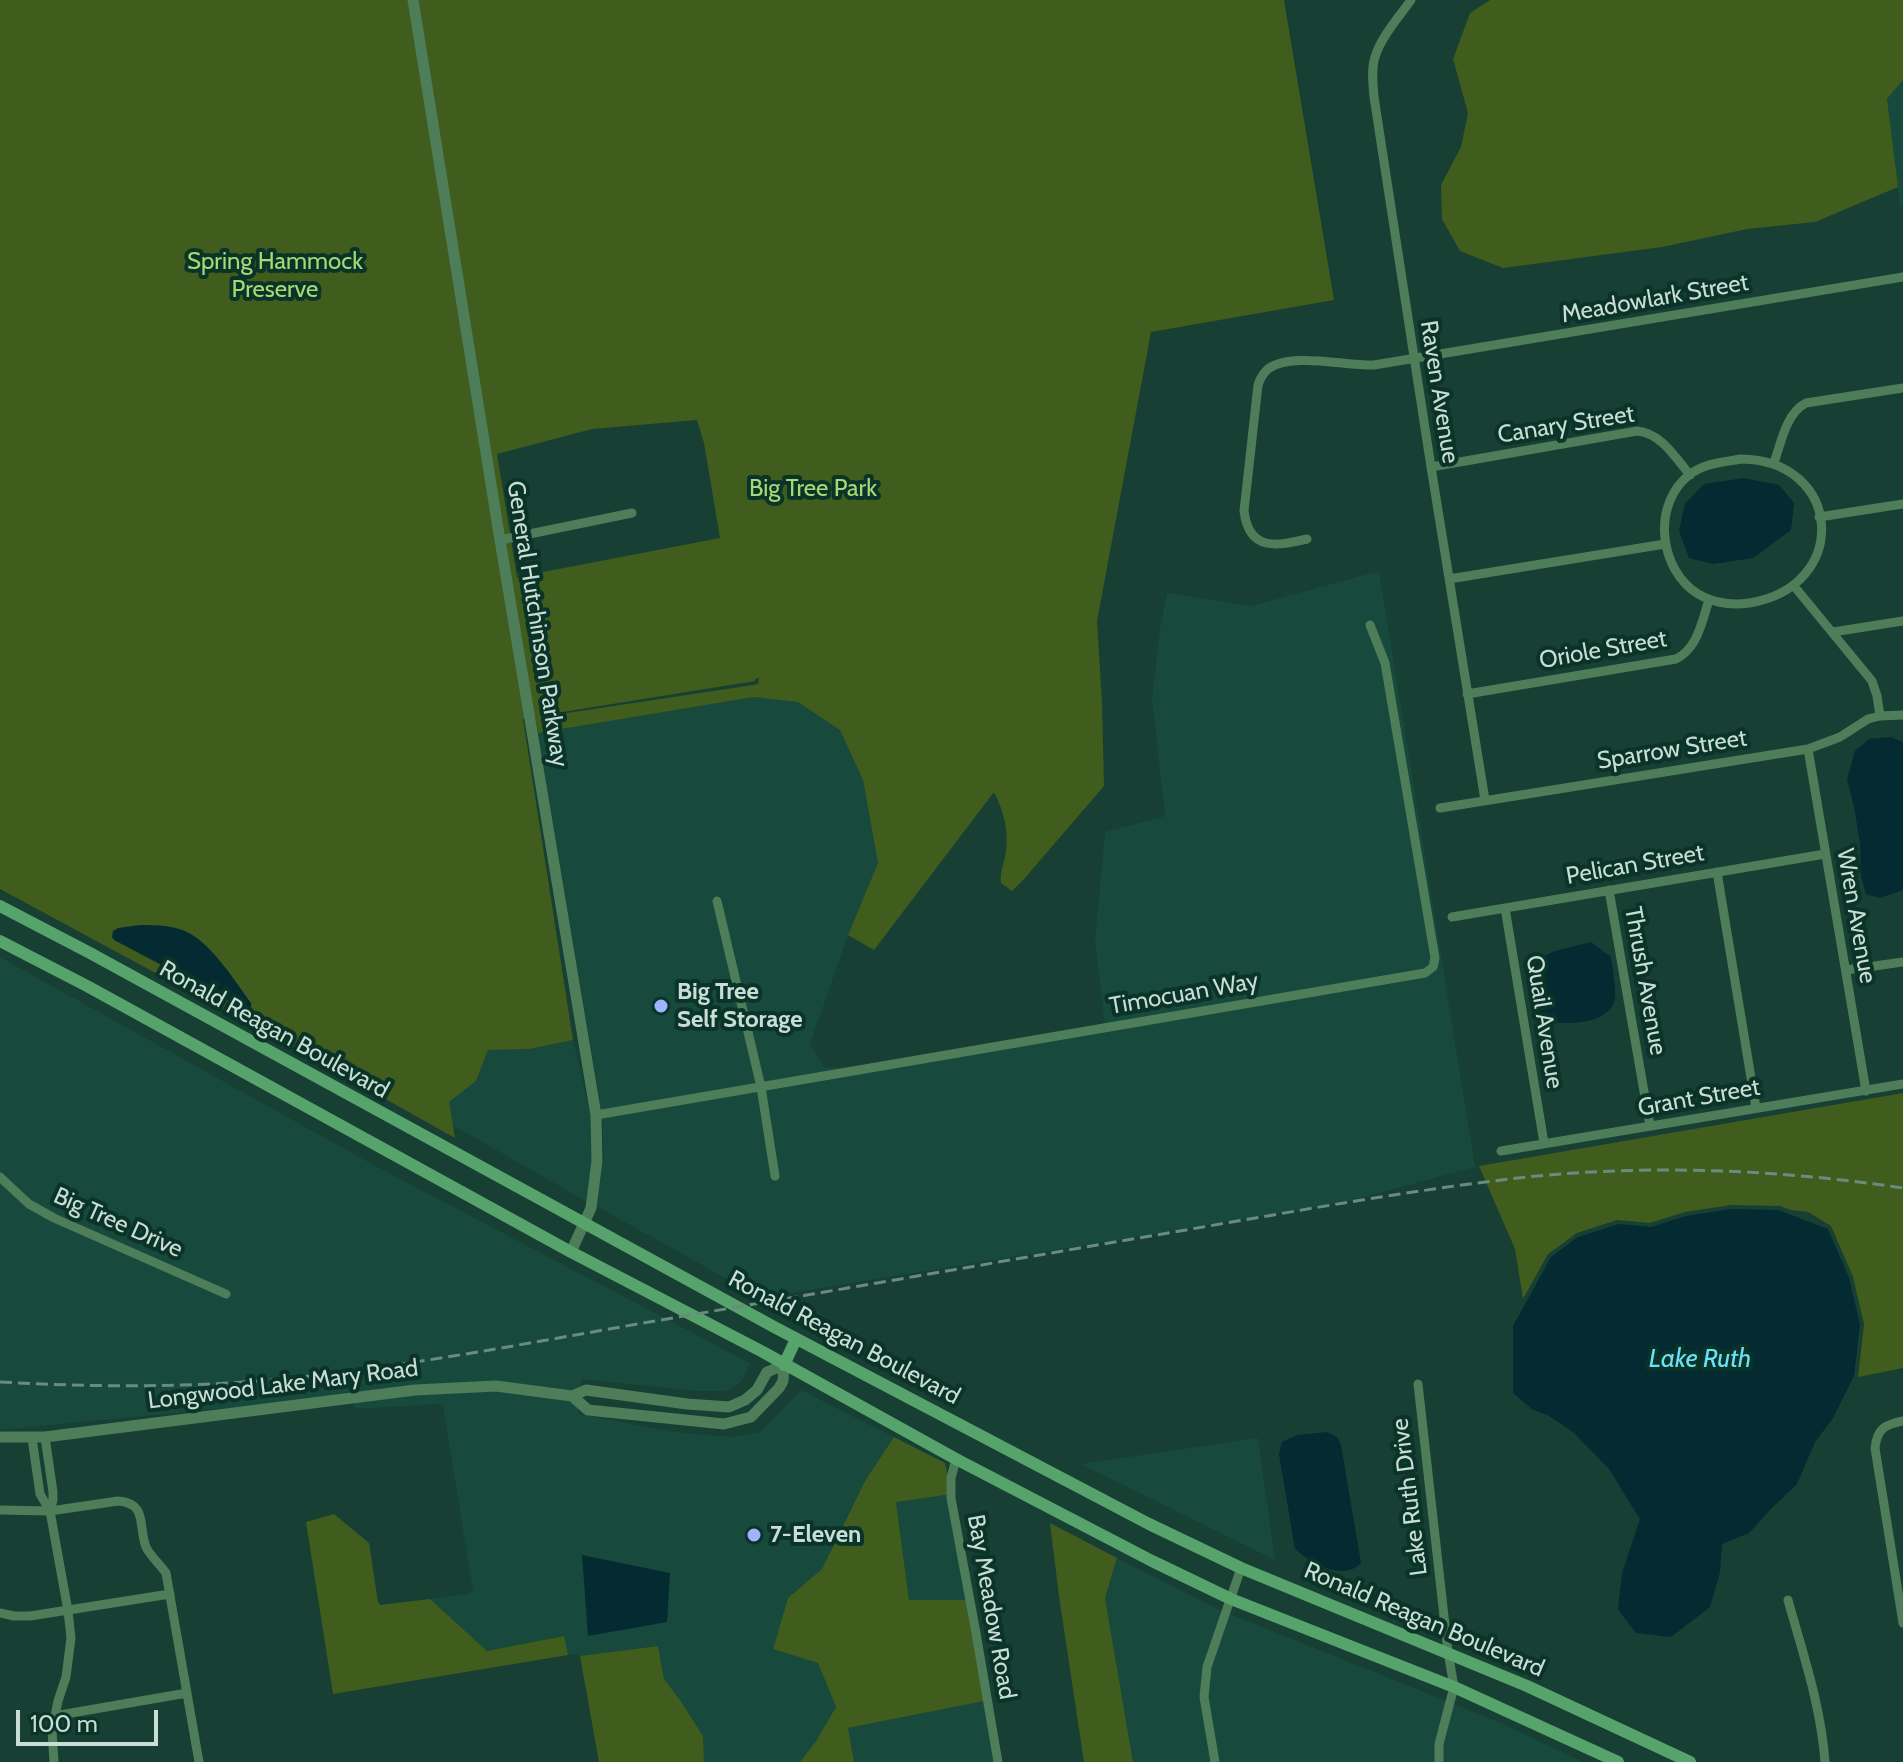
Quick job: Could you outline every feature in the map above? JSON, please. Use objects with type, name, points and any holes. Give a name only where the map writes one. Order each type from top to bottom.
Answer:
[{"type":"main road","name":"Ronald Reagan Boulevard","points":[[0,906],[796,1339],[1068,1483],[1241,1568],[1527,1686],[1690,1762]]},
{"type":"main road","name":"Ronald Reagan Boulevard","points":[[0,941],[101,993],[571,1252],[1152,1561],[1231,1599],[1454,1687],[1618,1762]]},
{"type":"main road","points":[[784,1365],[796,1339]]},
{"type":"street","name":"General Hutchinson Parkway","points":[[413,0],[596,1115],[597,1161],[591,1208],[571,1252]]},
{"type":"street","name":"Raven Avenue","points":[[1411,0],[1375,56],[1372,75],[1374,97],[1485,800]]},
{"type":"street","name":"Meadowlark Street","points":[[1307,539],[1272,545],[1255,538],[1245,520],[1258,385],[1270,367],[1303,361],[1360,366],[1414,359],[1903,277]]},
{"type":"street","points":[[1774,463],[1792,414],[1798,407],[1806,403],[1903,388]]},
{"type":"street","name":"Canary Street","points":[[1431,467],[1637,431],[1648,432],[1660,440],[1690,475]]},
{"type":"street","points":[[1757,459],[1774,463],[1799,477],[1816,502],[1821,531],[1815,562],[1805,576],[1777,595],[1742,604],[1709,600],[1693,591],[1668,557],[1664,526],[1667,510],[1679,485],[1690,475],[1705,466],[1757,459]]},
{"type":"street","points":[[1819,517],[1903,504]]},
{"type":"street","points":[[500,540],[632,513]]},
{"type":"street","points":[[1449,579],[1665,544]]},
{"type":"street","points":[[1794,586],[1872,681],[1880,716]]},
{"type":"street","name":"Oriole Street","points":[[1467,694],[1676,659],[1686,654],[1693,645],[1709,600]]},
{"type":"street","points":[[1833,632],[1903,621]]},
{"type":"street","name":"Timocuan Way","points":[[596,1115],[1425,973],[1433,967],[1435,958],[1385,663],[1370,625]]},
{"type":"street","name":"Sparrow Street","points":[[1440,808],[1808,749],[1840,737],[1868,719],[1903,715]]},
{"type":"street","name":"Wren Avenue","points":[[1808,749],[1866,1091]]},
{"type":"street","name":"Pelican Street","points":[[1452,917],[1825,854]]},
{"type":"street","points":[[1717,872],[1756,1108]]},
{"type":"street","name":"Thrush Avenue","points":[[1609,890],[1650,1126]]},
{"type":"street","points":[[717,901],[761,1087],[775,1176]]},
{"type":"street","name":"Quail Avenue","points":[[1505,908],[1544,1143]]},
{"type":"street","points":[[1846,970],[1903,962]]},
{"type":"street","name":"Grant Street","points":[[1501,1151],[1903,1084]]},
{"type":"street","name":"Big Tree Drive","points":[[0,1177],[29,1204],[54,1218],[226,1294]]},
{"type":"street","name":"Longwood Lake Mary Road","points":[[0,1437],[45,1437],[415,1390],[496,1386],[572,1396],[586,1390],[729,1407],[757,1390],[767,1372],[784,1365],[783,1381],[779,1388],[751,1417],[724,1424],[588,1410],[572,1396]]},
{"type":"street","name":"Lake Ruth Drive","points":[[1418,1384],[1454,1687]]},
{"type":"street","points":[[1903,1421],[1882,1429],[1876,1437],[1875,1448],[1903,1623]]},
{"type":"street","points":[[45,1437],[52,1482],[50,1511]]},
{"type":"street","points":[[32,1438],[43,1500],[50,1511],[71,1638],[70,1659],[52,1730],[54,1762]]},
{"type":"street","name":"Bay Meadow Road","points":[[956,1459],[951,1478],[951,1498],[998,1762]]},
{"type":"street","points":[[39,1483],[52,1482]]},
{"type":"street","points":[[0,1510],[50,1511],[118,1501],[127,1501],[136,1507],[147,1550],[166,1573],[199,1762]]},
{"type":"street","points":[[1891,1548],[1903,1546]]},
{"type":"street","points":[[1215,1762],[1204,1697],[1207,1671],[1241,1568]]},
{"type":"street","points":[[0,1613],[30,1616],[170,1594]]},
{"type":"street","points":[[1788,1600],[1814,1691],[1825,1762]]},
{"type":"street","points":[[1439,1762],[1439,1744],[1454,1687]]},
{"type":"street","points":[[54,1716],[187,1693]]},
{"type":"shaded area","points":[[1903,80],[1903,206],[1900,206],[1887,99]]},
{"type":"shaded area","points":[[1379,571],[1475,1166],[1479,1166],[1342,1203],[761,1298],[596,1206],[604,1158],[602,1114],[538,733],[754,697],[798,702],[840,729],[863,780],[878,863],[848,935],[810,1044],[824,1067],[857,1069],[1105,1026],[1095,941],[1105,832],[1165,816],[1152,698],[1167,593],[1251,606]]},
{"type":"shaded area","points":[[0,957],[370,1163],[750,1363],[742,1381],[727,1391],[696,1391],[582,1379],[580,1387],[570,1391],[495,1382],[0,1430]]},
{"type":"shaded area","points":[[573,1040],[591,1116],[593,1157],[586,1201],[433,1114],[476,1081],[488,1050],[529,1049]]},
{"type":"shaded area","points":[[801,1390],[894,1437],[865,1481],[822,1569],[788,1598],[773,1649],[818,1663],[836,1707],[800,1762],[704,1762],[703,1736],[664,1679],[658,1646],[568,1655],[563,1636],[487,1651],[430,1599],[473,1591],[443,1407],[439,1404],[355,1409],[354,1402],[415,1394],[495,1391],[568,1400],[578,1408],[578,1414],[668,1431],[730,1437],[760,1432]]},
{"type":"shaded area","points":[[1258,1438],[1275,1560],[1081,1464]]},
{"type":"shaded area","points":[[952,1494],[968,1600],[909,1600],[896,1501]]},
{"type":"shaded area","points":[[1117,1558],[1220,1610],[1501,1723],[1583,1762],[1133,1762],[1105,1598]]},
{"type":"shaded area","points":[[984,1701],[994,1762],[854,1762],[848,1728]]},
{"type":"green space","name":"Spring Hammock Preserve","points":[[0,0],[1284,0],[1334,300],[1151,332],[1097,621],[1104,786],[1012,891],[1001,883],[1006,831],[994,792],[874,950],[848,935],[878,863],[863,780],[840,730],[798,702],[754,697],[538,733],[535,716],[523,719],[573,1040],[529,1049],[488,1050],[476,1081],[449,1102],[455,1138],[0,889]],"holes":[[[697,420],[704,443],[720,538],[517,577],[497,454],[592,429]],[[759,678],[758,684],[753,685],[550,714]]]},
{"type":"green space","points":[[1490,0],[1903,0],[1903,80],[1887,99],[1898,187],[1815,222],[1747,229],[1662,247],[1503,268],[1460,251],[1442,219],[1441,185],[1461,147],[1468,113],[1453,59],[1470,13]]},
{"type":"green space","points":[[1903,1093],[1903,1368],[1858,1377],[1864,1324],[1853,1277],[1831,1226],[1808,1212],[1780,1206],[1731,1205],[1685,1212],[1650,1223],[1617,1220],[1577,1233],[1548,1254],[1523,1299],[1515,1249],[1479,1166]]},
{"type":"green space","points":[[894,1437],[945,1463],[952,1494],[896,1502],[909,1600],[968,1600],[984,1701],[848,1728],[854,1762],[800,1762],[836,1707],[818,1663],[773,1649],[788,1598],[822,1569],[865,1481]]},
{"type":"green space","points":[[334,1514],[369,1543],[380,1605],[430,1599],[487,1651],[564,1636],[568,1655],[333,1694],[306,1522]]},
{"type":"green space","points":[[1050,1523],[1117,1558],[1105,1598],[1133,1762],[1084,1762]]},
{"type":"green space","points":[[658,1646],[664,1679],[703,1736],[704,1762],[599,1762],[580,1656]]},
{"type":"water","points":[[1744,478],[1779,485],[1794,503],[1791,530],[1753,558],[1713,564],[1689,558],[1679,531],[1685,504],[1704,484]]},
{"type":"water","points":[[1891,737],[1903,742],[1903,890],[1880,898],[1866,894],[1861,876],[1860,844],[1847,779],[1855,751],[1869,739]]},
{"type":"water","points":[[140,925],[178,928],[198,939],[231,975],[251,1003],[251,1009],[243,1008],[112,937],[113,931],[118,928]]},
{"type":"water","points":[[1591,942],[1611,957],[1615,993],[1609,1010],[1592,1020],[1580,1022],[1538,1020],[1532,987],[1536,963],[1551,953]]},
{"type":"water","name":"Lake Ruth","points":[[1731,1209],[1778,1210],[1828,1229],[1849,1278],[1860,1325],[1854,1376],[1833,1418],[1815,1442],[1797,1484],[1749,1533],[1722,1544],[1720,1572],[1710,1607],[1671,1637],[1636,1633],[1618,1609],[1622,1573],[1640,1519],[1609,1469],[1573,1432],[1532,1409],[1513,1393],[1513,1326],[1551,1257],[1578,1237],[1619,1224],[1651,1227],[1686,1216]]},
{"type":"water","points":[[1327,1432],[1337,1437],[1341,1445],[1361,1563],[1345,1571],[1318,1565],[1295,1549],[1279,1454],[1282,1442],[1297,1435]]},
{"type":"water","points":[[582,1555],[670,1573],[667,1622],[588,1636]]},
{"type":"railway","points":[[0,1382],[105,1386],[210,1384],[383,1367],[1321,1207],[1518,1178],[1614,1171],[1710,1171],[1807,1176],[1903,1188]]},
{"type":"place","name":"Big Tree Self Storage","points":[[661,1006]]},
{"type":"place","name":"7-Eleven","points":[[754,1535]]},
{"type":"park label","name":"Big Tree Park","points":[[813,489]]}]
